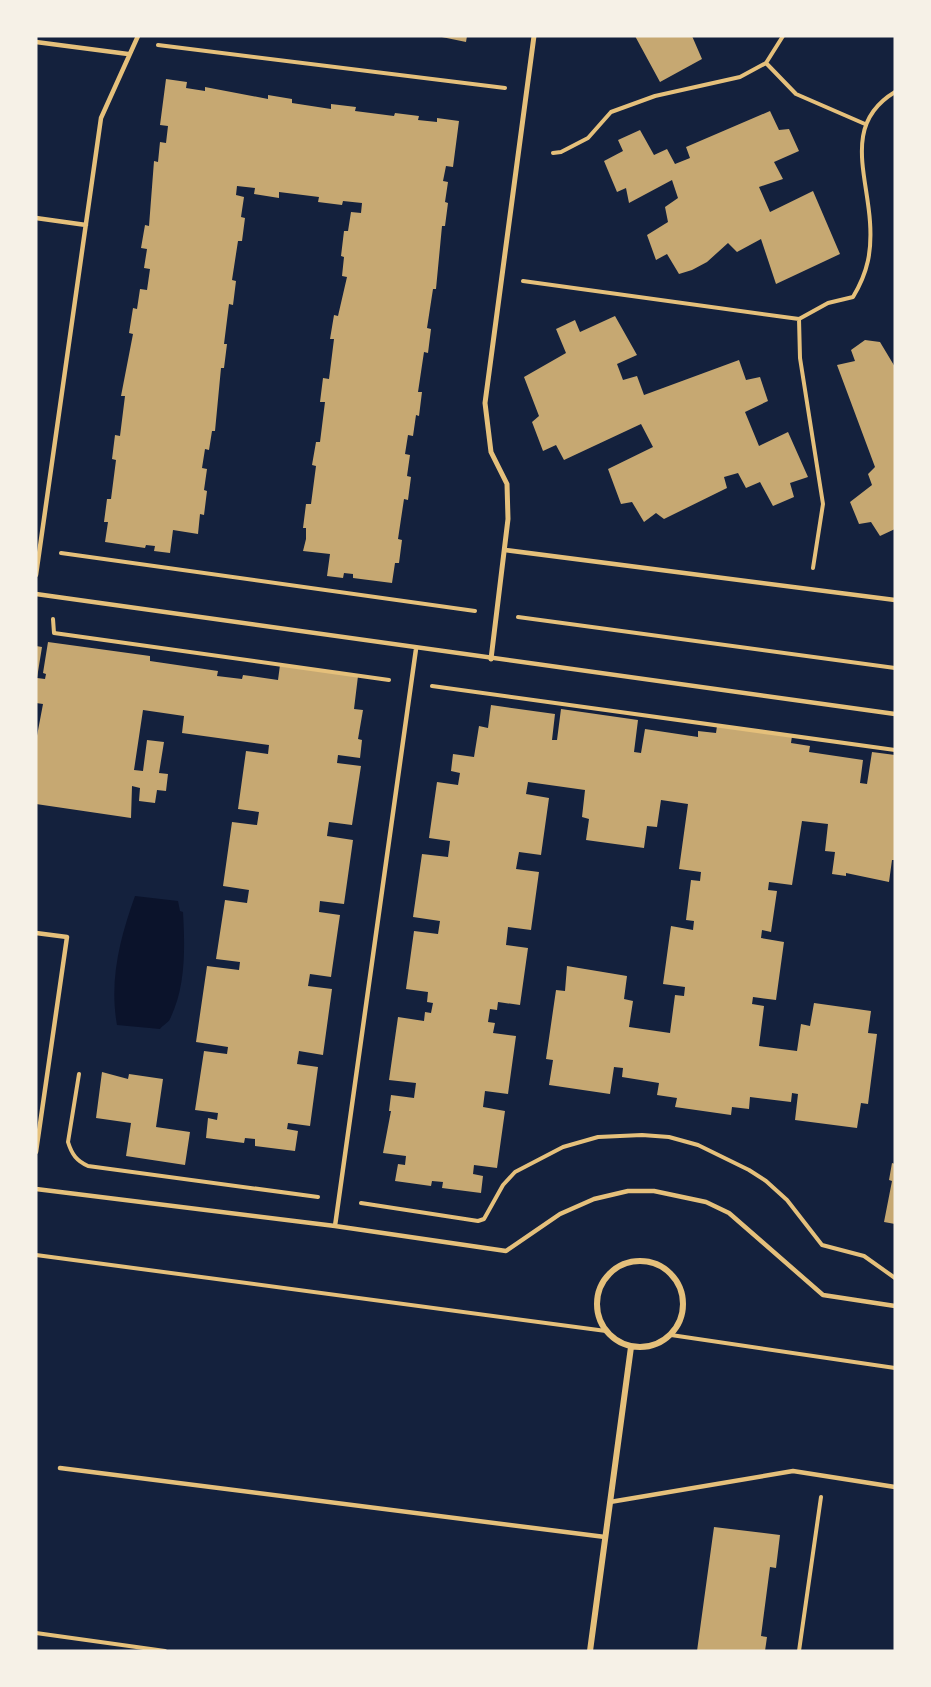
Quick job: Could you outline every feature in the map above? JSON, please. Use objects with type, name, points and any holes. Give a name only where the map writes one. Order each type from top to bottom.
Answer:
[{"type":"street","points":[[491,659],[508,519],[507,484],[491,452],[485,403],[534,36]]},
{"type":"street","points":[[644,1260],[669,1271],[683,1296],[683,1310],[671,1335],[658,1343],[631,1347],[617,1341],[606,1331],[596,1305],[605,1277],[616,1267],[644,1260]]},
{"type":"street","points":[[590,1651],[631,1347]]},
{"type":"lane","points":[[36,575],[101,118],[138,36]]},
{"type":"lane","points":[[36,42],[128,54]]},
{"type":"lane","points":[[36,218],[86,225]]},
{"type":"lane","points":[[505,550],[895,600]]},
{"type":"lane","points":[[36,594],[416,649],[895,714]]},
{"type":"lane","points":[[335,1226],[416,649]]},
{"type":"lane","points":[[36,933],[67,937],[36,1152]]},
{"type":"lane","points":[[36,1189],[335,1226],[506,1251],[560,1214],[594,1199],[628,1191],[654,1191],[706,1202],[729,1213],[823,1295],[895,1306]]},
{"type":"lane","points":[[60,1468],[605,1538]]},
{"type":"lane","points":[[609,1502],[793,1471],[895,1487]]},
{"type":"path","points":[[553,153],[561,152],[588,138],[610,112],[655,96],[740,77],[766,63],[783,36]]},
{"type":"path","points":[[135,42],[526,91]]},
{"type":"path","points":[[766,63],[796,94],[865,124]]},
{"type":"path","points":[[502,279],[798,319],[828,303],[853,297],[866,276],[870,238],[860,161],[865,124],[881,100],[895,92]]},
{"type":"path","points":[[798,319],[800,358],[823,504],[810,589]]},
{"type":"path","points":[[40,551],[895,668]]},
{"type":"path","points":[[56,596],[52,625],[54,633],[895,750]]},
{"type":"path","points":[[79,1074],[68,1142],[71,1152],[79,1162],[88,1166],[339,1200]]},
{"type":"path","points":[[36,1255],[606,1331]]},
{"type":"path","points":[[671,1335],[895,1368]]},
{"type":"path","points":[[799,1651],[824,1476]]},
{"type":"path","points":[[36,1633],[165,1651]]},
{"type":"water","points":[[135,896],[178,901],[180,911],[183,912],[182,980],[170,1019],[160,1029],[117,1025],[114,992],[117,959]]},
{"type":"building","points":[[437,36],[467,36],[466,42]]},
{"type":"building","points":[[635,36],[692,36],[702,59],[660,82]]},
{"type":"building","points":[[166,79],[187,82],[186,88],[205,91],[205,87],[268,99],[268,95],[292,99],[292,103],[331,109],[331,104],[356,107],[355,111],[394,116],[395,113],[419,116],[418,120],[437,122],[437,118],[459,121],[453,167],[446,166],[443,181],[448,182],[445,202],[448,203],[445,226],[442,226],[436,289],[433,289],[427,328],[431,329],[428,353],[424,352],[418,392],[422,392],[419,416],[416,415],[413,436],[408,435],[405,454],[410,455],[407,476],[411,477],[408,500],[404,499],[398,539],[402,540],[399,563],[395,563],[392,583],[353,578],[353,574],[344,573],[343,578],[327,576],[330,554],[303,551],[306,539],[306,528],[303,528],[306,504],[311,504],[316,466],[312,465],[316,442],[320,442],[325,402],[320,402],[323,378],[329,379],[334,339],[330,339],[334,315],[338,316],[347,277],[342,276],[344,257],[341,256],[344,231],[348,231],[351,212],[361,213],[362,203],[343,201],[342,205],[318,202],[319,197],[279,192],[279,198],[254,194],[255,188],[237,186],[236,195],[244,197],[241,217],[245,218],[242,241],[238,241],[232,280],[236,281],[233,305],[229,304],[224,344],[227,344],[224,368],[221,368],[215,431],[212,431],[209,450],[205,449],[202,468],[207,469],[204,490],[207,491],[204,515],[200,514],[198,534],[173,530],[170,553],[154,551],[155,546],[146,545],[145,548],[105,542],[108,522],[104,522],[107,499],[111,499],[116,460],[112,459],[115,435],[120,436],[125,396],[121,396],[133,334],[129,333],[133,308],[137,309],[140,289],[147,290],[150,269],[144,268],[147,249],[141,248],[145,225],[149,226],[154,161],[158,162],[160,142],[166,143],[168,126],[160,125]]},
{"type":"building","points":[[770,111],[779,130],[789,129],[799,151],[774,162],[783,179],[759,187],[770,212],[813,191],[840,254],[776,284],[761,239],[737,252],[728,243],[707,262],[679,274],[667,254],[656,260],[647,235],[668,222],[665,207],[678,198],[672,180],[629,203],[626,188],[617,192],[604,161],[623,151],[618,140],[640,130],[654,155],[667,149],[675,164],[690,158],[686,147]]},
{"type":"building","points":[[615,316],[637,355],[617,364],[623,380],[637,376],[644,395],[739,360],[746,380],[760,377],[768,401],[745,412],[759,446],[788,432],[808,477],[790,483],[794,497],[773,506],[760,482],[746,488],[738,473],[724,477],[727,488],[664,519],[656,513],[644,522],[632,502],[621,504],[608,469],[653,447],[641,424],[564,460],[556,445],[543,451],[532,422],[539,416],[524,377],[566,353],[556,329],[575,320],[580,332]]},
{"type":"building","points":[[865,340],[880,342],[895,367],[895,529],[880,536],[871,522],[859,524],[850,502],[872,485],[868,474],[875,467],[837,365],[855,361],[851,350]]},
{"type":"building","points":[[48,642],[150,656],[150,661],[218,671],[217,676],[242,679],[243,675],[278,680],[280,665],[358,676],[354,709],[363,710],[358,739],[362,740],[360,758],[338,755],[337,763],[361,766],[352,825],[329,822],[327,836],[353,840],[344,904],[320,901],[319,912],[340,915],[331,977],[310,974],[308,986],[332,989],[323,1055],[299,1051],[297,1064],[318,1067],[310,1126],[288,1123],[287,1129],[298,1131],[295,1151],[255,1146],[255,1139],[245,1138],[244,1143],[206,1138],[208,1118],[217,1120],[218,1113],[195,1110],[204,1051],[227,1054],[228,1047],[196,1042],[207,966],[239,970],[240,962],[216,959],[225,900],[247,903],[249,890],[223,886],[232,822],[257,825],[259,812],[238,809],[246,751],[268,754],[269,745],[182,733],[184,716],[143,710],[134,770],[143,771],[147,740],[164,742],[159,773],[168,774],[166,791],[157,790],[155,803],[139,801],[140,788],[132,786],[131,818],[36,804],[36,741],[43,704],[36,703],[36,646],[42,647],[37,678],[45,679],[46,674],[43,673]]},
{"type":"building","points":[[491,705],[555,714],[552,740],[557,740],[561,709],[638,720],[634,752],[641,753],[645,729],[698,737],[698,731],[716,733],[717,726],[792,736],[791,743],[810,746],[809,752],[863,760],[860,783],[867,784],[872,752],[895,755],[895,860],[892,860],[889,882],[846,873],[846,876],[832,874],[835,852],[825,851],[828,824],[802,821],[792,885],[769,882],[768,890],[777,891],[771,932],[762,930],[761,938],[784,942],[776,1000],[753,997],[752,1004],[764,1006],[759,1046],[797,1051],[801,1024],[810,1026],[814,1003],[871,1011],[868,1033],[877,1034],[868,1104],[861,1103],[857,1128],[795,1120],[798,1094],[792,1093],[791,1102],[750,1097],[749,1109],[732,1107],[731,1115],[675,1107],[677,1098],[657,1095],[659,1083],[622,1077],[623,1068],[614,1067],[610,1094],[549,1085],[553,1060],[546,1059],[556,990],[565,991],[567,966],[627,976],[624,999],[633,1001],[629,1027],[670,1033],[675,995],[684,996],[685,987],[663,984],[671,926],[693,930],[694,921],[686,920],[691,880],[700,881],[701,872],[679,869],[688,804],[661,800],[657,827],[647,826],[644,848],[586,840],[589,819],[582,817],[585,790],[528,782],[526,794],[549,798],[541,855],[519,852],[516,869],[539,872],[531,930],[508,927],[506,945],[528,948],[520,1005],[498,1002],[497,1010],[490,1009],[488,1022],[495,1023],[493,1033],[516,1036],[508,1094],[485,1091],[483,1107],[505,1111],[497,1168],[474,1165],[473,1174],[483,1176],[481,1193],[442,1188],[443,1182],[432,1181],[431,1186],[395,1181],[398,1164],[405,1165],[406,1156],[383,1153],[391,1111],[389,1111],[391,1095],[414,1098],[416,1083],[389,1080],[398,1017],[424,1021],[425,1012],[431,1013],[433,1003],[427,1002],[428,992],[406,989],[414,931],[438,934],[440,921],[413,917],[422,854],[448,857],[450,841],[429,838],[437,782],[458,785],[460,773],[451,771],[453,754],[474,757],[479,726],[488,728]]},
{"type":"building","points":[[102,1072],[128,1079],[129,1074],[163,1079],[156,1127],[190,1132],[185,1165],[126,1156],[131,1123],[96,1118]]},
{"type":"building","points":[[892,1163],[895,1164],[895,1224],[884,1222],[892,1181],[889,1180]]},
{"type":"building","points":[[714,1527],[780,1535],[776,1568],[770,1567],[761,1636],[767,1637],[765,1651],[697,1651]]}]
